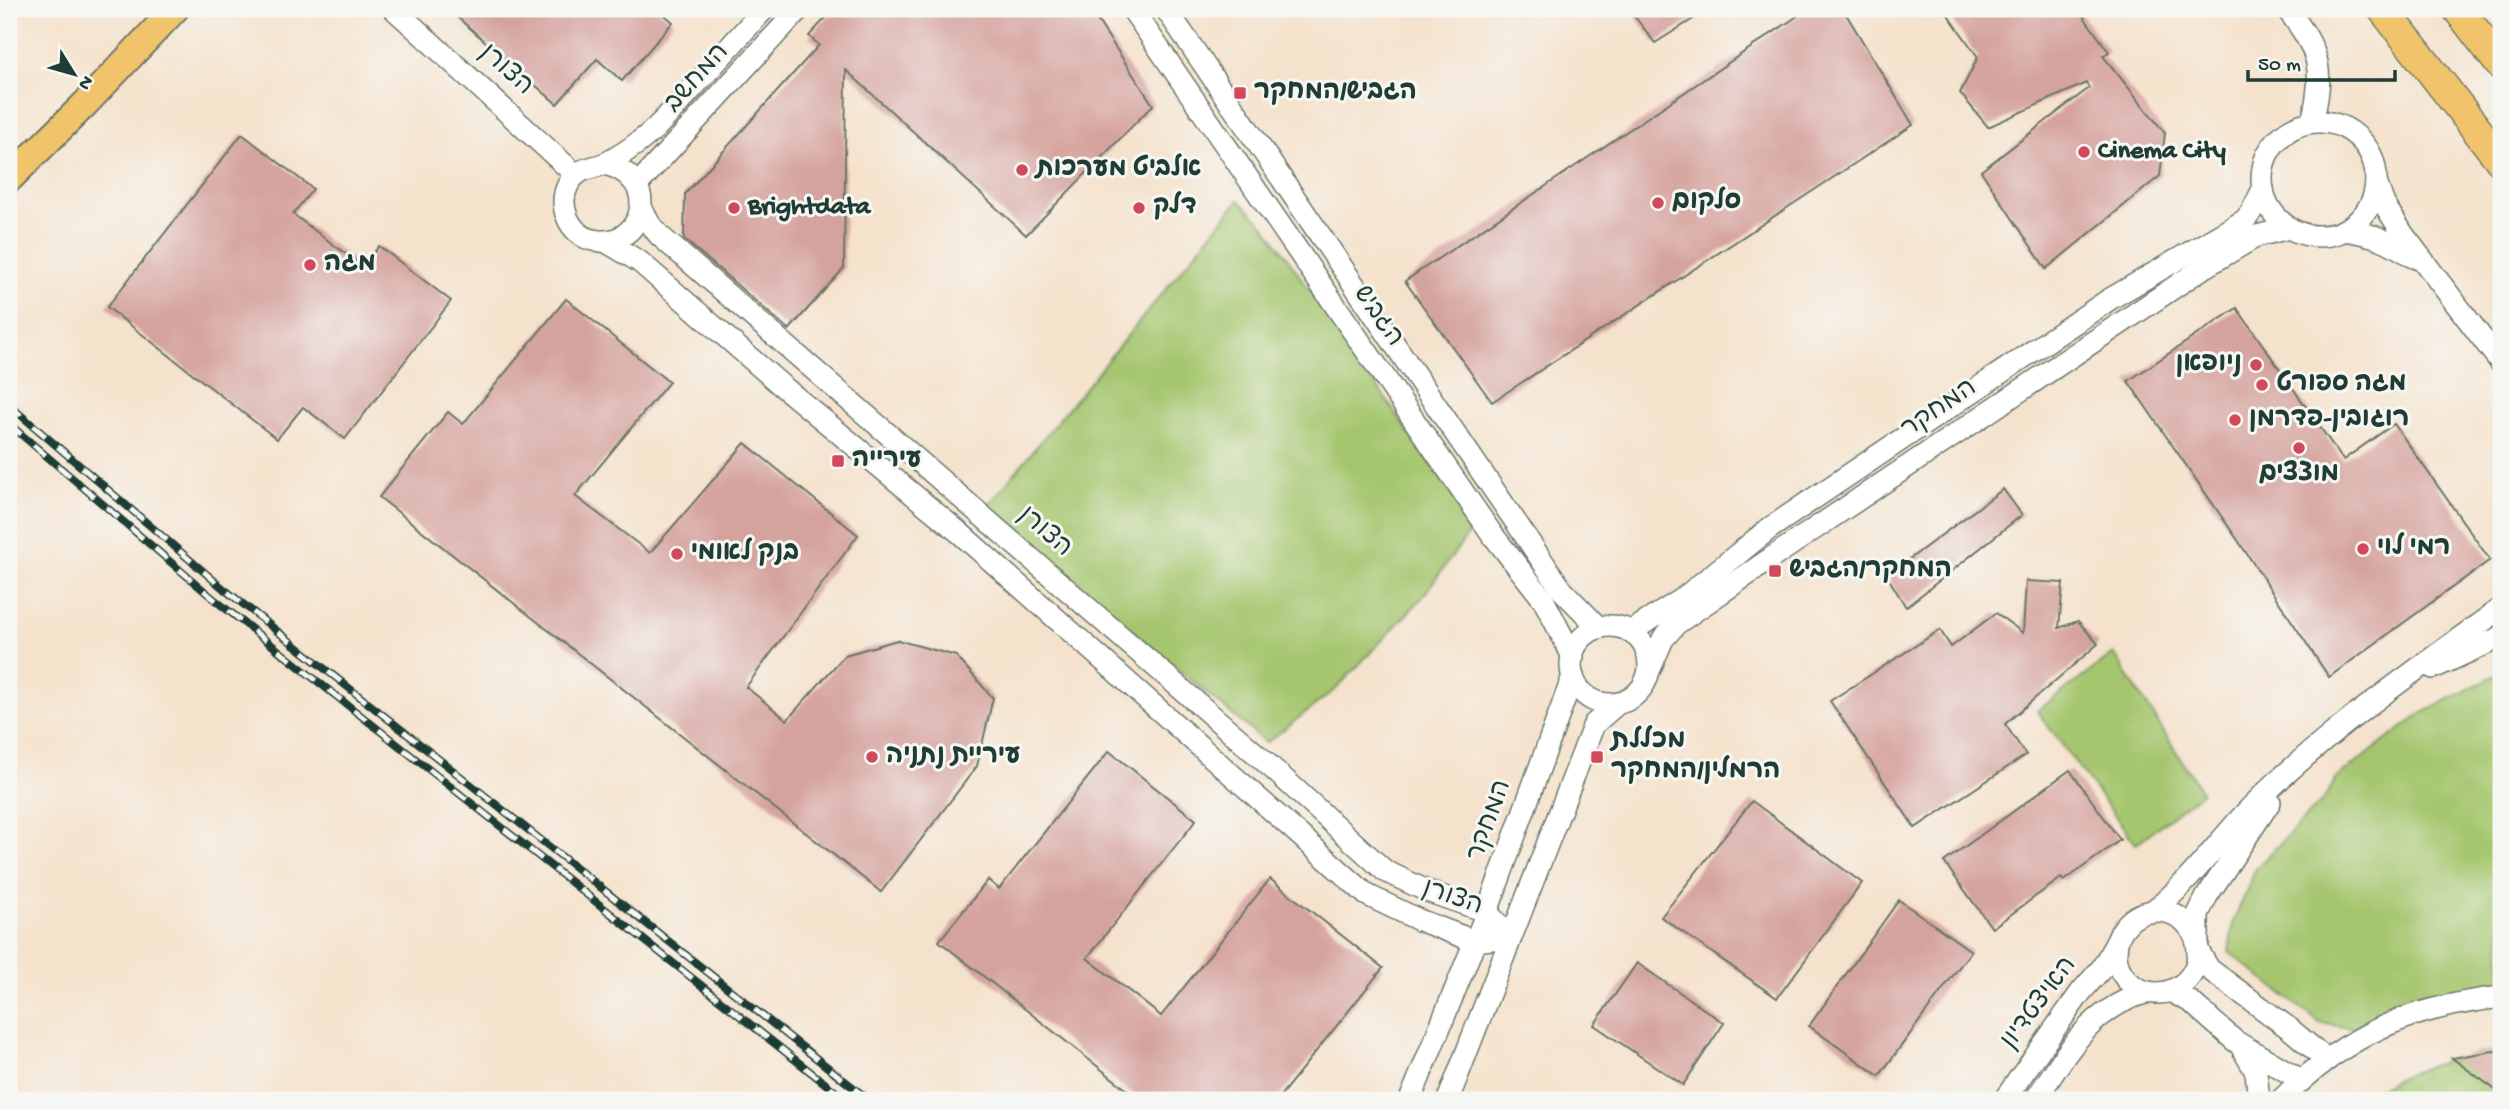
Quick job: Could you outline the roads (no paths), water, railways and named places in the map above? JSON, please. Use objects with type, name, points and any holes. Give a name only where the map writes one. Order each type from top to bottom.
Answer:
[{"type":"highway","points":[[2383,9],[2501,161]]},
{"type":"highway","points":[[2458,9],[2501,65]]},
{"type":"main road","points":[[9,179],[175,9]]},
{"type":"street","name":"הצורן","points":[[394,9],[576,175]]},
{"type":"street","name":"המחשב","points":[[605,164],[646,137],[662,122],[764,9]]},
{"type":"street","name":"המחשב","points":[[638,185],[799,9]]},
{"type":"street","name":"הגביש","points":[[1132,9],[1492,534],[1543,599],[1573,666]]},
{"type":"street","name":"הגביש","points":[[1166,9],[1562,590],[1599,628]]},
{"type":"street","points":[[2287,9],[2300,25],[2317,58],[2319,92],[2312,122]]},
{"type":"street","points":[[2312,122],[2329,122],[2344,127],[2358,137],[2375,165],[2376,181],[2373,198],[2365,213],[2354,224],[2325,236],[2309,236],[2289,228],[2271,211],[2261,179],[2263,163],[2271,147],[2289,131],[2312,122]]},
{"type":"street","points":[[605,164],[618,167],[638,185],[641,207],[638,220],[620,238],[592,240],[570,224],[564,208],[564,198],[568,185],[576,175],[588,167],[605,164]]},
{"type":"street","points":[[2376,181],[2384,204],[2403,234],[2501,363]]},
{"type":"street","name":"המחקר","points":[[1630,632],[1681,600],[1770,528],[2109,299],[2245,220],[2263,189]]},
{"type":"street","name":"הצורן","points":[[641,207],[660,236],[1271,767],[1385,871],[1427,891],[1487,912],[1510,937]]},
{"type":"street","name":"המחקר","points":[[1649,671],[1663,639],[1676,624],[1754,569],[2203,268],[2257,236],[2289,228]]},
{"type":"street","points":[[2344,230],[2373,234],[2430,268]]},
{"type":"street","name":"הצורן","points":[[605,241],[640,262],[781,385],[961,534],[1367,895],[1419,920],[1474,941],[1510,937]]},
{"type":"street","points":[[961,534],[977,512]]},
{"type":"street","points":[[1492,534],[1510,514]]},
{"type":"street","points":[[2291,771],[2207,896],[2198,914],[2198,948],[2196,967],[2192,974],[2181,986],[2170,991],[2148,992],[2128,981],[2117,962],[2118,939],[2133,919],[2151,912],[2172,894],[2254,804],[2291,771],[2390,687],[2501,608]]},
{"type":"street","points":[[1609,626],[1630,632],[1645,648],[1649,659],[1645,683],[1638,693],[1628,700],[1616,704],[1594,701],[1577,686],[1573,666],[1582,639],[1599,628],[1609,626]]},
{"type":"street","points":[[2390,687],[2501,637]]},
{"type":"street","name":"המחקר","points":[[1410,1100],[1487,912],[1573,666]]},
{"type":"street","points":[[1448,1100],[1594,724],[1616,704]]},
{"type":"street","points":[[2151,912],[2168,912],[2180,917],[2190,926],[2204,962],[2217,975],[2299,1035],[2327,1060]]},
{"type":"street","name":"האיצטדיון","points":[[2004,1100],[2081,992],[2102,968],[2118,939]]},
{"type":"street","points":[[2170,991],[2191,1002],[2239,1044],[2301,1080]]},
{"type":"street","name":"האיצטדיון","points":[[2035,1100],[2073,1045],[2103,1012],[2148,992]]},
{"type":"street","points":[[2281,1100],[2301,1080],[2359,1038],[2405,1017],[2454,1003],[2501,997]]},
{"type":"street","points":[[2239,1044],[2256,1072],[2259,1100]]},
{"type":"railway","points":[[9,405],[224,589],[869,1100]]},
{"type":"railway","points":[[9,424],[215,600],[846,1100]]},
{"type":"place","name":"הגביש/המחקר","points":[[1240,93]]},
{"type":"place","name":"Cinema City","points":[[2084,152]]},
{"type":"place","name":"אלביט מערכות","points":[[1022,170]]},
{"type":"place","name":"סלקום","points":[[1658,203]]},
{"type":"place","name":"Brightdata","points":[[734,208]]},
{"type":"place","name":"דלק","points":[[1139,208]]},
{"type":"place","name":"מגה","points":[[310,265]]},
{"type":"place","name":"ניופאן","points":[[2256,365]]},
{"type":"place","name":"מגה ספורט","points":[[2262,385]]},
{"type":"place","name":"רוגובין-פדרמן","points":[[2235,420]]},
{"type":"place","name":"מוצצים","points":[[2299,448]]},
{"type":"place","name":"עירייה","points":[[838,461]]},
{"type":"place","name":"רמי לוי","points":[[2363,549]]},
{"type":"place","name":"בנק לאומי","points":[[677,554]]},
{"type":"place","name":"המחקר/הגביש","points":[[1775,571]]},
{"type":"place","name":"עיריית נתניה","points":[[872,757]]},
{"type":"place","name":"מכללת הרמלין/המחקר","points":[[1597,757]]}]
